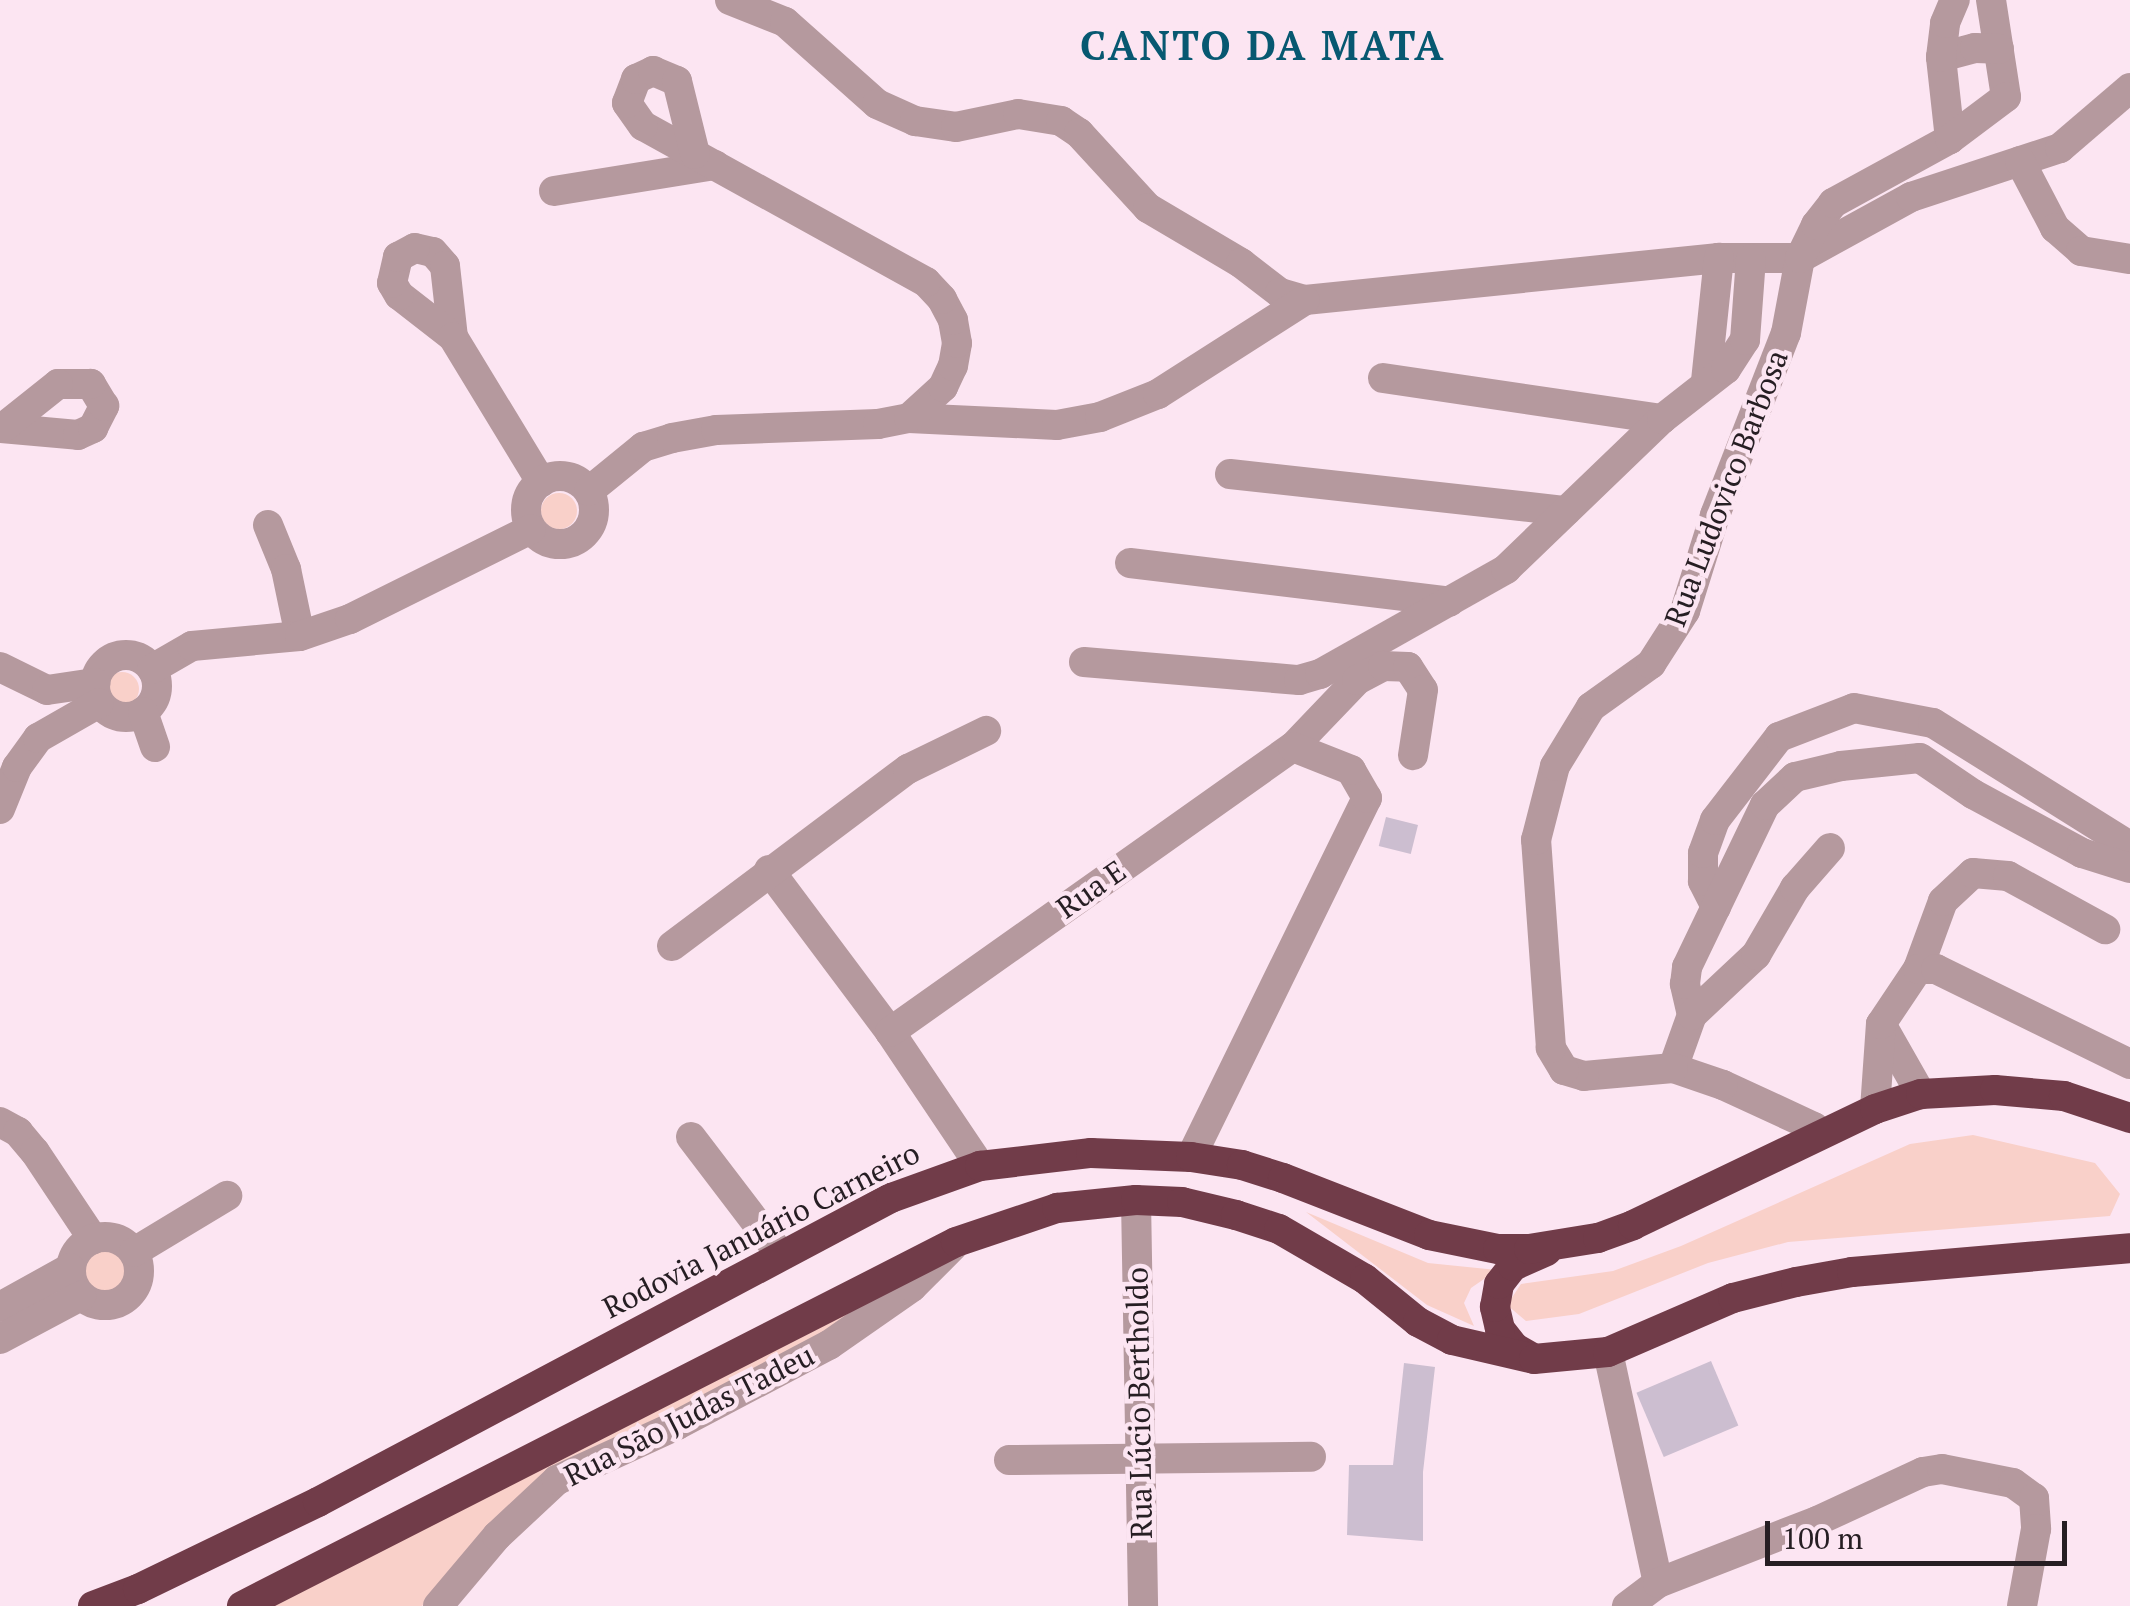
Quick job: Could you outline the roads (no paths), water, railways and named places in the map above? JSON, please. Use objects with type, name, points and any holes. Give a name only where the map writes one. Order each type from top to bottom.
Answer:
[{"type":"highway","name":"Rodovia Januário Carneiro","points":[[93,1606],[138,1589],[318,1502],[891,1198],[980,1166],[1091,1153],[1190,1157],[1242,1165],[1284,1178],[1429,1234],[1498,1248],[1559,1246],[1634,1224],[1875,1109],[1921,1094],[1995,1090],[2064,1096],[2127,1122]]},
{"type":"highway","points":[[242,1606],[956,1242],[1058,1208],[1136,1200],[1182,1202],[1279,1229],[1365,1280],[1418,1322],[1452,1340],[1534,1359],[1608,1352],[1733,1298],[1796,1282],[1852,1272],[2130,1248]]},
{"type":"highway","points":[[2060,1253],[2105,1242],[2130,1225]]},
{"type":"highway","points":[[1534,1359],[1514,1347],[1500,1329],[1495,1307],[1499,1284],[1513,1266],[1559,1246]]},
{"type":"street","points":[[730,0],[785,22],[877,104],[915,122],[956,127],[1018,114],[1061,121],[1079,133],[1148,208],[1240,263],[1280,293],[1305,300],[1719,258],[1800,258],[1911,197],[2060,148],[2130,88]]},
{"type":"street","points":[[1950,139],[1941,57],[1945,23],[1955,0]]},
{"type":"street","points":[[1946,91],[1963,99],[2006,97],[1992,0]]},
{"type":"street","points":[[1941,57],[1975,48],[1999,49]]},
{"type":"street","name":"Rua Ludovico Barbosa","points":[[1820,1134],[1814,1127],[1723,1085],[1673,1068],[1584,1076],[1564,1070],[1550,1048],[1536,840],[1555,766],[1591,706],[1652,664],[1684,611],[1714,515],[1786,333],[1800,258],[1832,203],[1950,139],[2006,97]]},
{"type":"street","points":[[554,191],[705,159],[926,282],[942,299],[953,320],[957,343],[953,366],[943,387],[909,418]]},
{"type":"street","points":[[2020,160],[2055,228],[2081,251],[2130,259]]},
{"type":"street","points":[[1706,381],[1719,258]]},
{"type":"street","points":[[1084,662],[1299,680],[1320,674],[1506,569],[1662,419],[1726,369],[1745,340],[1751,259]]},
{"type":"street","points":[[589,491],[644,448],[716,430],[878,424],[909,418],[1056,425],[1100,417],[1158,394],[1305,300]]},
{"type":"street","points":[[453,337],[541,482]]},
{"type":"street","points":[[1383,378],[1662,419]]},
{"type":"street","points":[[1230,474],[1566,511]]},
{"type":"street","points":[[563,476],[589,491],[594,513],[590,528],[579,539],[557,545],[531,529],[526,515],[527,500],[541,482],[563,476]]},
{"type":"street","points":[[268,525],[286,570],[300,636]]},
{"type":"street","points":[[152,669],[192,646],[300,636],[350,619],[531,529]]},
{"type":"street","points":[[1130,564],[1450,602]]},
{"type":"street","points":[[0,667],[47,690],[97,692],[123,717],[143,712],[157,689],[152,669],[142,660],[122,655],[104,664],[97,692],[38,738],[17,767],[0,809]]},
{"type":"street","name":"Rua E","points":[[890,1032],[1293,748],[1357,680],[1383,666],[1408,667],[1423,690],[1413,756]]},
{"type":"street","points":[[1716,907],[1703,882],[1703,854],[1714,820],[1780,737],[1854,708],[1933,723],[2130,846]]},
{"type":"street","points":[[143,712],[155,747]]},
{"type":"street","points":[[672,946],[908,770],[986,731]]},
{"type":"street","points":[[1190,1157],[1367,798],[1351,770],[1293,748]]},
{"type":"street","points":[[1692,1015],[1685,984],[1687,967],[1765,805],[1794,777],[1920,758],[1973,794],[2082,854],[2130,868]]},
{"type":"street","points":[[1673,1068],[1692,1015],[1756,955],[1795,888],[1830,848]]},
{"type":"street","points":[[769,870],[890,1032],[980,1166]]},
{"type":"street","points":[[1875,1109],[1881,1024],[1918,969],[1944,901],[1974,874],[2008,876],[2105,928]]},
{"type":"street","points":[[1918,969],[1936,969],[2130,1064]]},
{"type":"street","points":[[1881,1024],[1921,1094]]},
{"type":"street","points":[[0,1122],[18,1132],[35,1152],[93,1239]]},
{"type":"street","points":[[692,1137],[780,1254]]},
{"type":"street","points":[[134,1252],[226,1196]]},
{"type":"street","name":"Rua Lúcio Bertholdo","points":[[1136,1200],[1143,1606]]},
{"type":"street","points":[[0,1340],[76,1282],[80,1247],[93,1239],[116,1238],[134,1252],[138,1282],[124,1300],[102,1306],[76,1282]]},
{"type":"street","name":"Rua São Judas Tadeu","points":[[438,1606],[497,1536],[556,1480],[677,1425],[829,1345],[912,1287],[956,1242]]},
{"type":"street","points":[[0,1307],[76,1282]]},
{"type":"street","points":[[1608,1352],[1658,1583]]},
{"type":"street","points":[[1009,1460],[1311,1457]]},
{"type":"street","points":[[1627,1606],[1658,1583],[1817,1522],[1922,1472],[1942,1469],[2013,1483],[2034,1498],[2036,1529],[2022,1606]]},
{"type":"district","name":"CANTO DA MATA","points":[[1263,45]]}]
